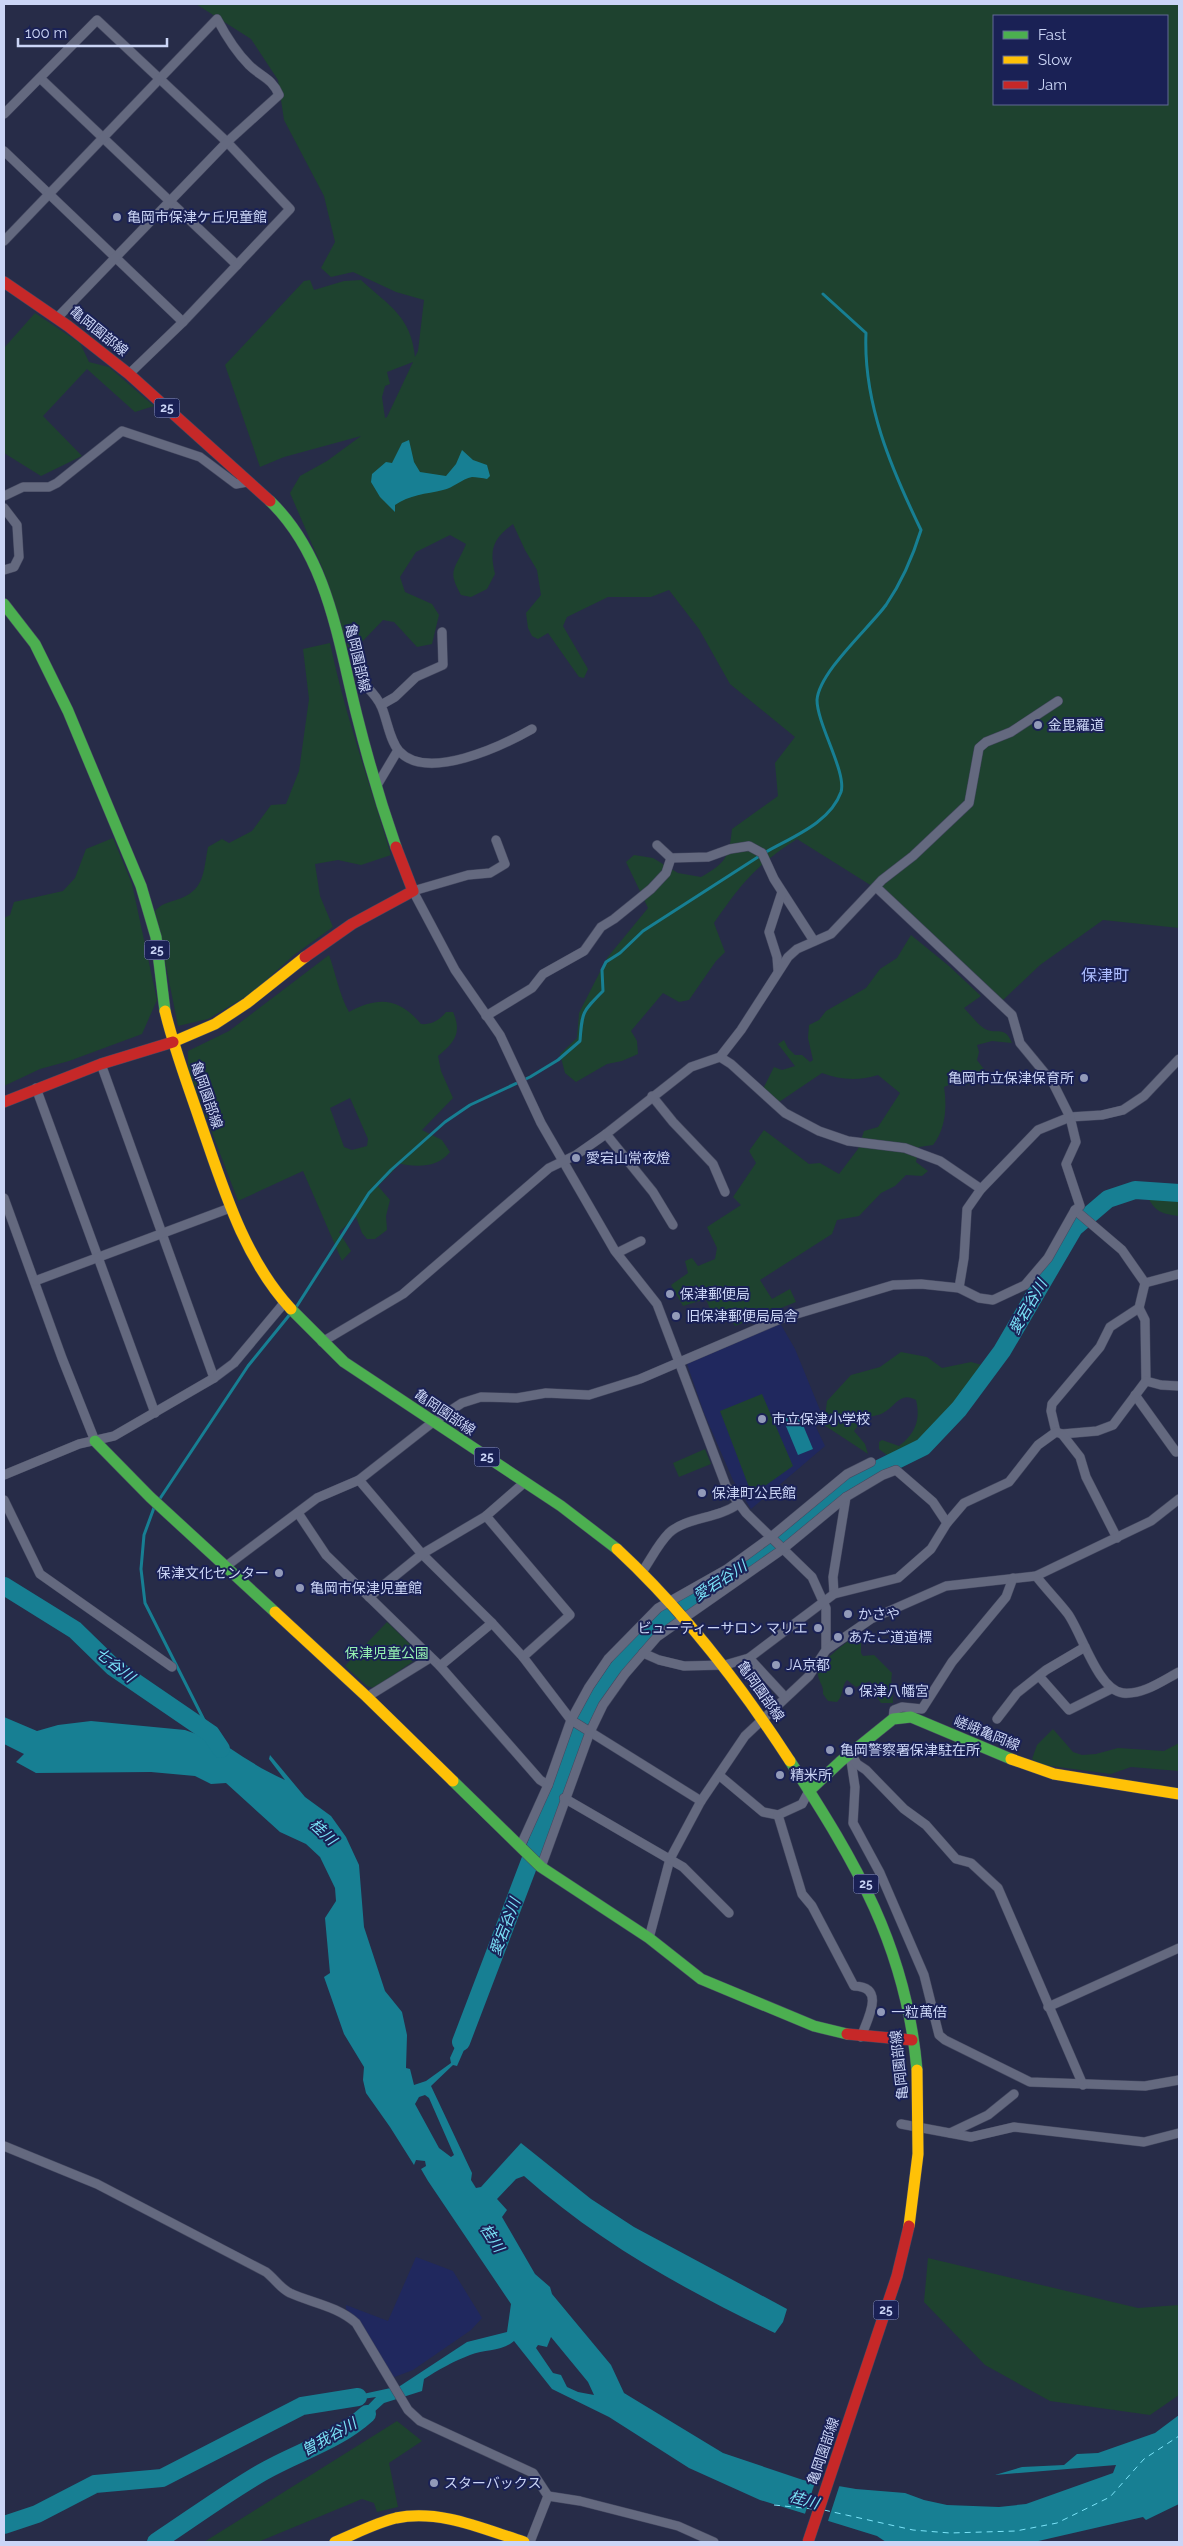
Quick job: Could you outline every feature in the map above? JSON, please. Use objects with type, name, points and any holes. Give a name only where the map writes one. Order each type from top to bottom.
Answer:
[{"type":"main road","name":"亀岡園部線","points":[[4,282],[58,317],[129,374],[278,508],[310,555],[337,630],[354,706],[388,827],[413,891]]},
{"type":"main road","name":"亀岡園部線","points":[[4,604],[35,644],[68,711],[140,886],[156,937],[165,1012],[173,1042],[230,1208],[254,1257],[286,1304],[344,1362],[582,1520],[672,1601],[725,1665],[764,1720],[853,1861],[883,1925],[900,1978],[917,2070],[918,2165],[913,2206],[897,2276],[808,2542]]},
{"type":"main road","points":[[4,1102],[101,1064],[173,1042],[215,1024],[247,1003],[312,952],[352,924],[413,891]]},
{"type":"main road","points":[[95,1441],[160,1507],[366,1697],[539,1866],[596,1906],[649,1938],[702,1979],[814,2026],[839,2034],[912,2040]]},
{"type":"main road","name":"嵯峨亀岡線","points":[[892,1718],[911,1717],[1006,1758],[1054,1774],[1179,1794]]},
{"type":"main road","points":[[809,1791],[892,1718]]},
{"type":"main road","points":[[336,2542],[396,2518],[422,2516],[464,2523],[524,2542]]},
{"type":"street","points":[[4,241],[217,19],[232,46],[250,66],[274,84],[279,95],[228,142],[114,257],[58,317]]},
{"type":"street","points":[[4,114],[97,20],[228,142],[290,209],[183,322],[129,374]]},
{"type":"street","points":[[40,78],[237,265]]},
{"type":"street","points":[[4,152],[183,322]]},
{"type":"street","points":[[4,496],[23,487],[49,487],[57,483],[122,431],[200,457],[236,484],[247,482]]},
{"type":"street","points":[[4,508],[17,526],[19,557],[14,567],[4,570]]},
{"type":"street","points":[[381,705],[395,697],[416,677],[443,665],[442,632]]},
{"type":"street","points":[[366,686],[381,705],[398,750],[411,760],[430,764],[501,747],[532,730]]},
{"type":"street","points":[[322,1342],[403,1294],[549,1168],[576,1155],[606,1134],[652,1096],[691,1068],[720,1057],[741,1030],[778,970],[797,949],[831,934],[876,887],[970,803],[979,748],[986,742],[1011,732],[1058,702]]},
{"type":"street","points":[[376,787],[398,750]]},
{"type":"street","points":[[496,840],[505,864],[490,873],[461,877],[413,891],[455,970],[500,1036],[541,1123],[617,1253],[657,1304],[726,1486],[738,1504],[812,1577],[824,1601],[827,1615],[826,1650]]},
{"type":"street","points":[[657,845],[670,858],[708,858],[730,849],[748,846],[762,853],[782,892],[814,941]]},
{"type":"street","points":[[486,1016],[532,988],[543,974],[551,968],[584,951],[601,927],[651,889],[666,872],[670,858]]},
{"type":"street","points":[[225,1567],[317,1498],[359,1480],[433,1422],[462,1402],[481,1397],[517,1398],[546,1393],[589,1395],[640,1379],[780,1319],[894,1284],[920,1284],[959,1288],[979,1298],[993,1300],[1025,1285],[1048,1258],[1080,1206],[1066,1164],[1076,1142],[1070,1117],[1053,1082],[1020,1043],[1012,1016],[876,887]]},
{"type":"street","points":[[778,970],[777,957],[769,932],[782,892]]},
{"type":"street","points":[[720,1057],[731,1064],[786,1113],[819,1131],[848,1141],[905,1148],[940,1161],[981,1189]]},
{"type":"street","points":[[959,1288],[964,1258],[967,1209],[981,1189],[1038,1130],[1070,1117],[1102,1115],[1123,1110],[1144,1096],[1179,1059]]},
{"type":"street","points":[[101,1064],[214,1378]]},
{"type":"street","points":[[36,1088],[155,1413]]},
{"type":"street","points":[[652,1096],[673,1122],[713,1164],[725,1192]]},
{"type":"street","points":[[606,1134],[653,1192],[673,1225]]},
{"type":"street","points":[[4,1198],[62,1358],[95,1441]]},
{"type":"street","points":[[35,1281],[230,1208]]},
{"type":"street","points":[[643,1653],[674,1664],[725,1665],[749,1658],[834,1594],[898,1578],[931,1549],[947,1523],[964,1502],[1009,1482],[1038,1445],[1059,1433],[1097,1431],[1114,1425],[1146,1380],[1145,1320],[1139,1308],[1145,1283],[1122,1250],[1077,1212]]},
{"type":"street","points":[[617,1253],[640,1241]]},
{"type":"street","points":[[1145,1283],[1179,1274]]},
{"type":"street","points":[[4,1474],[79,1444],[114,1436],[214,1378],[234,1363],[286,1304]]},
{"type":"street","points":[[1117,1538],[1086,1477],[1080,1457],[1059,1433],[1051,1411],[1052,1404],[1100,1347],[1110,1327],[1139,1308]]},
{"type":"street","points":[[1146,1380],[1161,1385],[1179,1386]]},
{"type":"street","points":[[1135,1395],[1176,1452]]},
{"type":"street","points":[[522,1849],[572,1721],[589,1687],[608,1659],[640,1624],[658,1608],[718,1574],[771,1538],[847,1474],[871,1462]]},
{"type":"street","points":[[539,1866],[588,1730],[603,1705],[643,1653],[657,1637],[683,1615],[782,1548],[846,1498],[883,1475],[896,1470],[933,1502],[947,1523]]},
{"type":"street","points":[[359,1480],[422,1554],[492,1623],[523,1657],[572,1721],[702,1801]]},
{"type":"street","points":[[369,1597],[422,1554],[486,1516],[525,1482]]},
{"type":"street","points":[[834,1594],[833,1577],[846,1498]]},
{"type":"street","points":[[4,1500],[40,1574],[172,1667]]},
{"type":"street","points":[[642,1572],[671,1532],[686,1524],[728,1511],[738,1504]]},
{"type":"street","points":[[649,1938],[670,1859],[702,1801],[745,1736],[809,1676],[826,1650],[871,1619],[946,1586],[1036,1576],[1117,1538],[1177,1506]]},
{"type":"street","points":[[298,1513],[326,1555],[440,1666],[540,1780],[548,1785]]},
{"type":"street","points":[[486,1516],[570,1615],[523,1657]]},
{"type":"street","points":[[1036,1576],[1068,1615],[1102,1677],[1111,1689],[1121,1693],[1142,1691],[1179,1672]]},
{"type":"street","points":[[892,1718],[894,1710],[902,1707],[922,1709],[952,1662],[1006,1597],[1013,1578]]},
{"type":"street","points":[[440,1666],[492,1623]]},
{"type":"street","points":[[998,1719],[1017,1692],[1086,1647]]},
{"type":"street","points":[[366,1697],[430,1658]]},
{"type":"street","points":[[749,1658],[785,1697]]},
{"type":"street","points":[[1039,1676],[1069,1710],[1111,1689]]},
{"type":"street","points":[[850,1754],[856,1764],[866,1770],[904,1809],[926,1825],[956,1859],[971,1863],[998,1888],[1083,2085]]},
{"type":"street","points":[[850,1754],[855,1788],[852,1823],[880,1873],[924,1975],[939,2035],[945,2040],[1030,2082],[1145,2086],[1179,2080]]},
{"type":"street","points":[[720,1776],[763,1812],[778,1815],[802,1804],[809,1791]]},
{"type":"street","points":[[564,1798],[683,1866],[729,1913]]},
{"type":"street","points":[[778,1815],[802,1894],[812,1906],[854,1986],[863,1986],[872,1994],[874,2001],[861,2036]]},
{"type":"street","points":[[1048,2007],[1179,1948]]},
{"type":"street","points":[[950,2133],[988,2115],[1014,2094]]},
{"type":"street","points":[[901,2124],[971,2137],[1014,2128],[1144,2142],[1179,2133]]},
{"type":"street","points":[[4,2146],[97,2184],[266,2272],[281,2287],[291,2293],[346,2313],[356,2322],[404,2404],[420,2420],[533,2473],[548,2496],[580,2501],[678,2526],[714,2542]]},
{"type":"street","points":[[530,2542],[548,2496]]},
{"type":"shaded area","name":"市立保津小学校","points":[[780,1323],[795,1349],[820,1410],[815,1425],[825,1446],[751,1509],[733,1480],[704,1413],[686,1361]]},
{"type":"shaded area","points":[[416,2257],[453,2271],[482,2318],[471,2330],[413,2370],[392,2378],[360,2321],[346,2309],[346,2305],[388,2321]]},
{"type":"green space","points":[[196,4],[1179,4],[1179,928],[1103,920],[1040,965],[1002,1001],[899,903],[797,839],[770,858],[750,876],[714,923],[725,952],[716,961],[689,1000],[679,1002],[663,993],[631,1031],[637,1041],[638,1054],[622,1061],[607,1064],[576,1082],[565,1073],[560,1054],[577,1038],[579,1013],[607,958],[648,908],[626,862],[634,855],[653,858],[678,873],[701,877],[716,868],[725,858],[732,829],[778,796],[775,763],[795,737],[730,684],[699,629],[669,590],[651,597],[608,597],[567,617],[563,626],[588,669],[584,678],[579,677],[548,633],[538,639],[532,636],[528,628],[526,613],[541,595],[537,570],[513,524],[506,529],[494,545],[492,558],[495,574],[487,589],[471,597],[461,595],[453,574],[466,544],[450,535],[416,552],[400,577],[405,592],[432,604],[439,615],[432,644],[417,647],[394,622],[383,620],[361,643],[363,674],[357,675],[324,572],[290,493],[300,476],[327,461],[361,436],[284,457],[260,467],[225,365],[304,281],[310,280],[314,290],[344,281],[361,280],[404,321],[413,343],[415,357],[418,351],[424,300],[396,292],[353,272],[331,277],[321,268],[335,242],[324,196],[284,120],[278,80],[251,39]],"holes":[[[413,362],[385,418],[382,397],[385,386],[390,384],[387,372]]]},
{"type":"green space","points":[[35,313],[80,343],[89,362],[109,367],[154,406],[135,412],[87,369],[43,416],[82,456],[41,476],[4,453],[4,348]]},
{"type":"green space","points":[[330,643],[350,723],[391,855],[361,865],[338,860],[315,864],[320,896],[333,927],[294,955],[252,993],[208,1019],[178,1026],[155,911],[164,904],[193,892],[198,886],[203,873],[208,847],[222,839],[229,843],[252,831],[271,805],[286,804],[299,771],[309,699],[303,649]]},
{"type":"green space","points":[[113,838],[132,884],[157,1000],[142,1034],[69,1061],[40,1069],[4,1086],[4,918],[10,915],[14,902],[63,891],[75,878],[86,849]]},
{"type":"green space","points":[[911,935],[949,966],[981,996],[964,1008],[977,1022],[989,1031],[1004,1032],[1012,1043],[992,1041],[977,1045],[979,1052],[977,1060],[986,1072],[967,1085],[951,1084],[944,1087],[945,1109],[941,1131],[933,1145],[919,1147],[916,1162],[928,1171],[922,1176],[906,1175],[895,1186],[881,1193],[859,1216],[837,1220],[832,1234],[760,1280],[772,1299],[790,1289],[796,1302],[735,1326],[724,1309],[710,1309],[706,1299],[683,1306],[671,1285],[688,1273],[685,1261],[692,1258],[698,1266],[715,1259],[717,1248],[707,1227],[741,1205],[733,1197],[756,1163],[749,1151],[764,1130],[809,1164],[820,1163],[839,1174],[858,1149],[864,1131],[878,1127],[900,1093],[878,1075],[850,1079],[822,1073],[779,1102],[763,1089],[774,1067],[782,1070],[795,1066],[778,1044],[784,1040],[788,1048],[795,1055],[802,1055],[810,1062],[813,1060],[808,1038],[809,1025],[819,1020],[826,1011],[866,988],[880,969],[897,958]]},
{"type":"green space","points":[[329,955],[340,991],[349,1012],[370,1003],[388,1002],[405,1009],[421,1024],[428,1024],[446,1012],[453,1012],[457,1026],[455,1037],[449,1046],[438,1056],[441,1071],[453,1098],[422,1130],[442,1140],[450,1152],[445,1158],[432,1164],[418,1166],[396,1163],[394,1170],[378,1186],[390,1200],[386,1216],[387,1230],[375,1239],[367,1239],[362,1233],[356,1217],[339,1232],[351,1251],[342,1261],[303,1171],[238,1201],[188,1069],[188,1051],[229,1031]],"holes":[[[350,1098],[368,1139],[367,1146],[352,1150],[344,1147],[330,1108]]]},
{"type":"green space","points":[[1150,1184],[1167,1191],[1179,1189],[1179,1216],[1161,1212],[1151,1203],[1144,1192],[1145,1186]]},
{"type":"green space","points":[[901,1352],[927,1357],[942,1368],[971,1362],[982,1365],[937,1427],[908,1450],[892,1459],[879,1449],[879,1442],[882,1440],[899,1446],[909,1437],[917,1420],[916,1400],[906,1397],[902,1398],[883,1413],[864,1418],[854,1431],[865,1444],[868,1454],[824,1425],[827,1401],[851,1375],[880,1367]]},
{"type":"green space","points":[[762,1394],[793,1466],[752,1495],[720,1411]]},
{"type":"green space","points":[[705,1449],[711,1464],[679,1477],[673,1463]]},
{"type":"green space","name":"保津児童公園","points":[[387,1622],[418,1652],[418,1658],[374,1688],[367,1686],[345,1666]]},
{"type":"green space","points":[[859,1634],[863,1656],[874,1655],[892,1673],[893,1703],[881,1703],[877,1697],[877,1690],[870,1681],[856,1687],[847,1680],[837,1702],[828,1701],[823,1694],[823,1688],[818,1675],[819,1670],[834,1652]]},
{"type":"green space","points":[[1053,1729],[1073,1752],[1082,1755],[1096,1754],[1118,1748],[1164,1751],[1179,1743],[1179,1771],[1131,1767],[1111,1774],[1043,1765],[1032,1759],[1037,1745]]},
{"type":"green space","points":[[928,2258],[1138,2308],[1179,2305],[1179,2395],[1150,2415],[1050,2401],[985,2365],[924,2302]]},
{"type":"green space","points":[[397,2421],[422,2441],[389,2463],[398,2507],[377,2512],[374,2503],[362,2499],[258,2542],[204,2542]]},
{"type":"water","points":[[409,440],[414,462],[420,472],[446,476],[456,464],[462,450],[473,460],[487,465],[490,476],[487,479],[472,477],[447,489],[406,499],[395,505],[395,512],[380,497],[371,482],[372,474],[386,462],[392,463],[402,443]]},
{"type":"water","points":[[798,1413],[813,1449],[798,1455],[783,1419]]},
{"type":"water","name":"桂川","points":[[157,1699],[235,1752],[285,1780],[269,1759],[270,1755],[305,1797],[331,1816],[346,1837],[359,1865],[364,1927],[385,1991],[402,2012],[407,2035],[406,2068],[410,2069],[414,2085],[426,2081],[451,2063],[450,2058],[467,2020],[472,2019],[470,2030],[464,2037],[464,2050],[457,2066],[453,2065],[431,2086],[472,2173],[471,2180],[476,2188],[481,2187],[521,2143],[591,2199],[634,2227],[787,2309],[783,2322],[775,2333],[708,2300],[644,2263],[582,2222],[524,2176],[516,2179],[497,2199],[507,2210],[502,2217],[535,2274],[550,2287],[552,2294],[611,2365],[624,2393],[723,2453],[803,2480],[856,2489],[905,2493],[924,2500],[947,2505],[999,2507],[1026,2504],[1113,2473],[1116,2465],[995,2475],[1022,2467],[1064,2465],[1077,2454],[1098,2453],[1155,2433],[1179,2415],[1179,2504],[1146,2520],[1143,2517],[1034,2542],[886,2542],[877,2536],[760,2500],[689,2468],[609,2417],[552,2389],[514,2341],[499,2349],[470,2355],[440,2369],[424,2379],[422,2391],[384,2403],[351,2433],[348,2426],[376,2397],[336,2403],[335,2400],[400,2386],[467,2342],[507,2332],[511,2304],[428,2181],[421,2169],[426,2166],[425,2161],[416,2160],[414,2165],[366,2093],[363,2080],[364,2067],[344,2034],[324,1977],[330,1973],[325,1918],[336,1901],[335,1888],[320,1857],[306,1844],[280,1832],[226,1783],[211,1784],[195,1776],[151,1772],[36,1773],[16,1762],[24,1754],[4,1744],[4,1717],[37,1731],[58,1725],[91,1721],[185,1730],[199,1735],[199,1733],[158,1705]],"holes":[[[425,2095],[429,2098],[454,2155],[451,2157],[439,2148],[415,2104],[419,2097]],[[551,2337],[588,2382],[594,2395],[578,2392],[567,2387],[561,2375],[553,2373],[536,2348],[538,2345],[547,2347]]]},
{"type":"pier","points":[[816,2479],[840,2484],[827,2524],[804,2517]]},
{"type":"waterway","points":[[766,852],[809,828],[819,821],[836,803],[842,784],[818,710],[817,700],[820,689],[835,664],[878,615],[897,588],[921,530],[899,483],[874,410],[866,359],[866,333],[823,294]]},
{"type":"waterway","points":[[295,1309],[369,1193],[391,1170],[445,1122],[470,1105],[530,1077],[558,1060],[580,1041],[584,1013],[603,991],[602,970],[606,962],[620,953],[643,931],[758,857]]},
{"type":"waterway","name":"愛宕谷川","points":[[461,2042],[578,1735],[590,1709],[635,1644],[663,1618],[746,1566],[850,1483],[923,1447],[959,1409],[1002,1351],[1074,1228],[1108,1199],[1135,1190],[1179,1193]]},
{"type":"waterway","points":[[159,1500],[248,1366],[291,1313]]},
{"type":"waterway","points":[[155,1505],[144,1535],[141,1569],[145,1603],[211,1734]]},
{"type":"waterway","name":"七谷川","points":[[4,1586],[75,1630],[113,1667],[211,1734],[221,1749]]},
{"type":"waterway","points":[[4,2525],[37,2514],[95,2484],[162,2478],[302,2406],[358,2397]]},
{"type":"waterway","name":"曽我谷川","points":[[156,2542],[248,2481],[342,2432],[367,2414]]},
{"type":"ferry route","points":[[824,2510],[913,2530],[950,2533],[1016,2531],[1057,2523],[1110,2497],[1144,2459],[1179,2436]]},
{"type":"ferry route","points":[[774,2505],[813,2509]]},
{"type":"traffic: fast","points":[[270,501],[290,523],[305,548],[318,574],[328,601],[366,749],[396,847]]},
{"type":"traffic: fast","points":[[4,604],[35,644],[68,711],[141,886],[156,937],[165,1011]]},
{"type":"traffic: fast","points":[[291,1309],[344,1362],[561,1506],[617,1549]]},
{"type":"traffic: fast","points":[[95,1441],[150,1497],[275,1612]]},
{"type":"traffic: fast","points":[[809,1791],[841,1761],[893,1719],[911,1717],[1011,1759]]},
{"type":"traffic: fast","points":[[790,1761],[836,1835],[874,1907],[902,1984],[911,2025],[917,2070]]},
{"type":"traffic: fast","points":[[453,1781],[541,1867],[649,1938],[701,1979],[814,2026],[847,2034]]},
{"type":"traffic: slow","points":[[173,1042],[215,1024],[247,1003],[305,957]]},
{"type":"traffic: slow","points":[[165,1011],[181,1067],[236,1220],[260,1267],[274,1289],[291,1309]]},
{"type":"traffic: slow","points":[[617,1549],[688,1623],[751,1704],[790,1761]]},
{"type":"traffic: slow","points":[[275,1612],[367,1697],[453,1781]]},
{"type":"traffic: slow","points":[[1011,1759],[1054,1774],[1179,1794]]},
{"type":"traffic: slow","points":[[909,2226],[918,2154],[917,2070]]},
{"type":"traffic: slow","points":[[335,2542],[380,2523],[412,2516],[445,2518],[477,2526],[524,2542]]},
{"type":"traffic: jam","points":[[4,282],[68,326],[129,374],[270,501]]},
{"type":"traffic: jam","points":[[305,957],[352,924],[413,891],[396,847]]},
{"type":"traffic: jam","points":[[4,1102],[101,1064],[173,1042]]},
{"type":"traffic: jam","points":[[847,2034],[912,2040]]},
{"type":"traffic: jam","points":[[808,2542],[897,2276],[909,2226]]},
{"type":"place","name":"亀岡市保津ケ丘児童館","points":[[117,217]]},
{"type":"place","name":"金毘羅道","points":[[1038,725]]},
{"type":"place","name":"亀岡市立保津保育所","points":[[1084,1078]]},
{"type":"place","name":"愛宕山常夜燈","points":[[576,1158]]},
{"type":"place","name":"保津郵便局","points":[[670,1294]]},
{"type":"place","name":"旧保津郵便局局舎","points":[[676,1316]]},
{"type":"place","name":"市立保津小学校","points":[[762,1419]]},
{"type":"place","name":"保津町公民館","points":[[702,1493]]},
{"type":"place","name":"保津文化センター","points":[[279,1573]]},
{"type":"place","name":"亀岡市保津児童館","points":[[300,1588]]},
{"type":"place","name":"かさや","points":[[848,1614]]},
{"type":"place","name":"ビューティーサロン マリエ","points":[[818,1628]]},
{"type":"place","name":"あたご道道標","points":[[838,1637]]},
{"type":"place","name":"JA京都","points":[[776,1665]]},
{"type":"place","name":"保津八幡宮","points":[[849,1691]]},
{"type":"place","name":"亀岡警察署保津駐在所","points":[[830,1750]]},
{"type":"place","name":"精米所","points":[[780,1775]]},
{"type":"place","name":"一粒萬倍","points":[[881,2012]]},
{"type":"place","name":"スターバックス","points":[[434,2483]]},
{"type":"district","name":"保津町","points":[[1105,975]]}]
